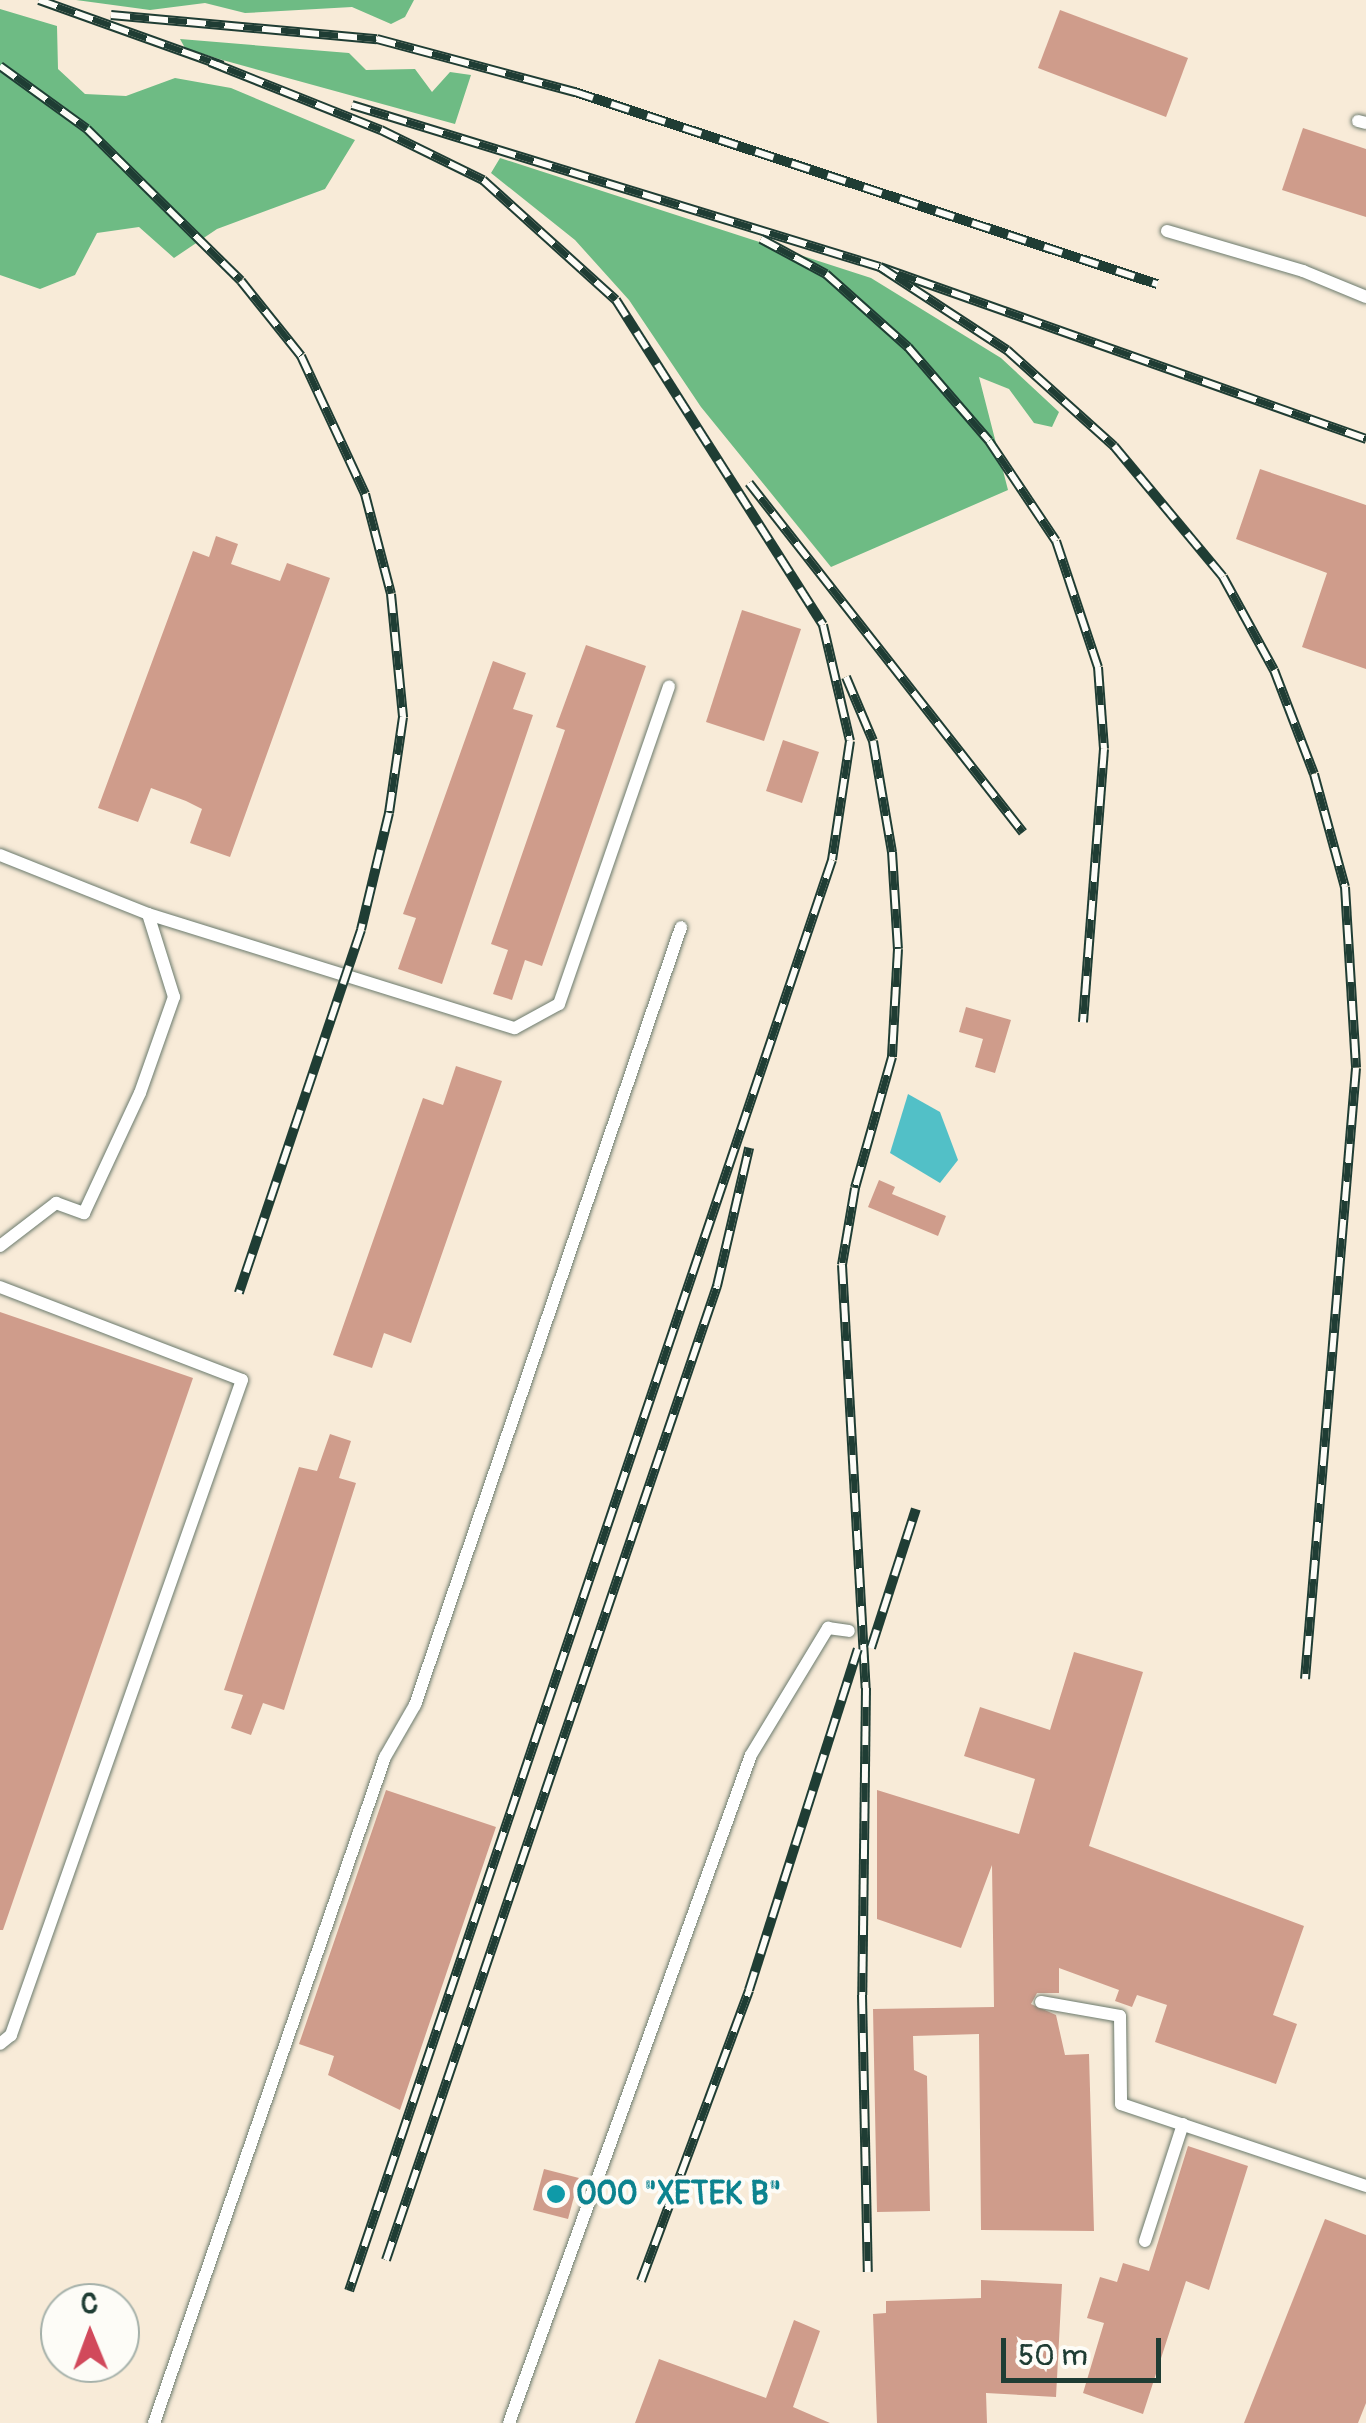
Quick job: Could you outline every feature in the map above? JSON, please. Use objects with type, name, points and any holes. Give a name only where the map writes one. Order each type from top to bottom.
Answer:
[{"type":"lane","points":[[1167,231],[1303,271],[1366,297]]},
{"type":"lane","points":[[1,859],[148,914],[514,1028],[559,1004],[669,686]]},
{"type":"lane","points":[[0,1246],[56,1203],[84,1212],[140,1093],[174,997],[148,914]]},
{"type":"lane","points":[[154,2423],[385,1757],[414,1705],[680,927]]},
{"type":"lane","points":[[0,1287],[242,1380],[12,2034],[0,2044]]},
{"type":"lane","points":[[509,2423],[751,1755],[828,1628],[849,1631]]},
{"type":"lane","points":[[1041,2002],[1120,2016],[1121,2104],[1366,2186]]},
{"type":"lane","points":[[1145,2241],[1183,2124]]},
{"type":"green space","points":[[76,0],[414,0],[405,17],[391,24],[352,7],[245,13],[205,3],[150,10]]},
{"type":"green space","points":[[0,9],[57,26],[58,69],[85,94],[126,96],[175,78],[231,88],[355,140],[325,189],[217,229],[174,258],[139,227],[97,233],[75,275],[40,289],[0,275]]},
{"type":"green space","points":[[180,39],[349,53],[366,70],[415,69],[432,92],[450,72],[471,75],[455,124],[219,59],[185,48]]},
{"type":"green space","points":[[500,158],[871,278],[1001,358],[1059,412],[1052,427],[1034,423],[1009,389],[979,377],[1008,490],[831,567],[701,407],[629,300],[575,240],[491,173]]},
{"type":"water","points":[[908,1094],[940,1112],[958,1160],[940,1183],[890,1153]]},
{"type":"building","points":[[1060,10],[1188,58],[1166,117],[1038,68]]},
{"type":"building","points":[[1303,128],[1366,149],[1366,217],[1282,190]]},
{"type":"building","points":[[1260,469],[1366,505],[1366,669],[1302,647],[1327,573],[1236,539]]},
{"type":"building","points":[[216,536],[238,544],[231,564],[280,581],[287,563],[330,578],[230,857],[190,843],[202,809],[151,788],[138,822],[98,808],[193,551],[209,557]]},
{"type":"building","points":[[742,610],[801,629],[764,741],[706,722]]},
{"type":"building","points":[[586,645],[646,666],[542,966],[525,960],[512,1000],[493,994],[508,950],[491,944],[565,730],[556,727]]},
{"type":"building","points":[[493,661],[526,673],[513,709],[533,715],[442,984],[398,969],[416,918],[403,914]]},
{"type":"building","points":[[783,740],[819,752],[802,803],[766,791]]},
{"type":"building","points":[[966,1007],[1011,1020],[995,1073],[975,1067],[983,1039],[959,1032]]},
{"type":"building","points":[[456,1066],[502,1081],[411,1343],[384,1333],[372,1368],[333,1355],[423,1098],[443,1105]]},
{"type":"building","points":[[879,1180],[895,1187],[892,1194],[946,1216],[938,1236],[868,1207]]},
{"type":"building","points":[[0,1312],[193,1378],[3,1930],[0,1930]]},
{"type":"building","points":[[330,1434],[351,1441],[339,1478],[356,1483],[284,1710],[263,1703],[251,1735],[231,1728],[243,1695],[224,1690],[299,1467],[317,1471]]},
{"type":"building","points":[[1074,1652],[1143,1672],[1089,1846],[1304,1926],[1273,2015],[1297,2024],[1276,2084],[1155,2042],[1167,2005],[1137,1995],[1132,2007],[1115,2001],[1119,1990],[1059,1968],[1059,1993],[1037,1993],[1031,2004],[1056,2015],[1065,2055],[1089,2054],[1094,2231],[981,2230],[979,2034],[913,2036],[914,2070],[927,2076],[930,2211],[877,2212],[873,2009],[994,2007],[992,1865],[961,1948],[877,1919],[877,1790],[1019,1834],[1035,1779],[964,1756],[980,1707],[1050,1730]]},
{"type":"building","points":[[386,1790],[496,1827],[400,2110],[328,2075],[334,2056],[299,2044]]},
{"type":"building","points":[[1188,2146],[1248,2166],[1209,2290],[1186,2281],[1143,2414],[1083,2393],[1104,2323],[1087,2318],[1100,2277],[1117,2282],[1123,2263],[1149,2271]]},
{"type":"building","name":"ООО \"ХЕТЕК В\"","points":[[544,2169],[579,2178],[568,2219],[533,2210]]},
{"type":"building","points":[[1325,2219],[1366,2235],[1366,2403],[1358,2423],[1244,2423]]},
{"type":"building","points":[[981,2280],[1062,2284],[1056,2397],[986,2393],[987,2423],[877,2423],[873,2314],[886,2313],[886,2301],[981,2298]]},
{"type":"building","points":[[794,2320],[820,2331],[793,2407],[830,2423],[635,2423],[659,2359],[766,2398]]},
{"type":"railway","points":[[39,0],[223,66]]},
{"type":"railway","points":[[111,15],[377,39],[575,92],[1157,284]]},
{"type":"railway","points":[[210,62],[381,130],[483,180],[616,300],[823,625],[850,741],[832,860],[349,2291]]},
{"type":"railway","points":[[0,66],[87,129],[241,281],[301,356],[365,494],[391,594],[403,717],[389,813],[361,930],[239,1293]]},
{"type":"railway","points":[[352,105],[880,267],[1366,439]]},
{"type":"railway","points":[[761,239],[826,274],[908,347],[989,441],[1056,541],[1098,667],[1104,749],[1083,1022]]},
{"type":"railway","points":[[880,267],[1007,350],[1114,446],[1223,577],[1274,670],[1314,774],[1345,887],[1356,1068],[1305,1679]]},
{"type":"railway","points":[[749,483],[1023,833]]},
{"type":"railway","points":[[846,677],[873,741],[892,852],[898,949],[892,1057],[855,1188],[842,1265],[866,1688],[862,1995],[868,2272]]},
{"type":"railway","points":[[386,2260],[717,1286],[749,1148]]},
{"type":"railway","points":[[871,1648],[916,1509]]},
{"type":"railway","points":[[641,2281],[749,1990],[858,1649]]},
{"type":"place","name":"ООО \"ХЕТЕК В\"","points":[[556,2194]]}]
